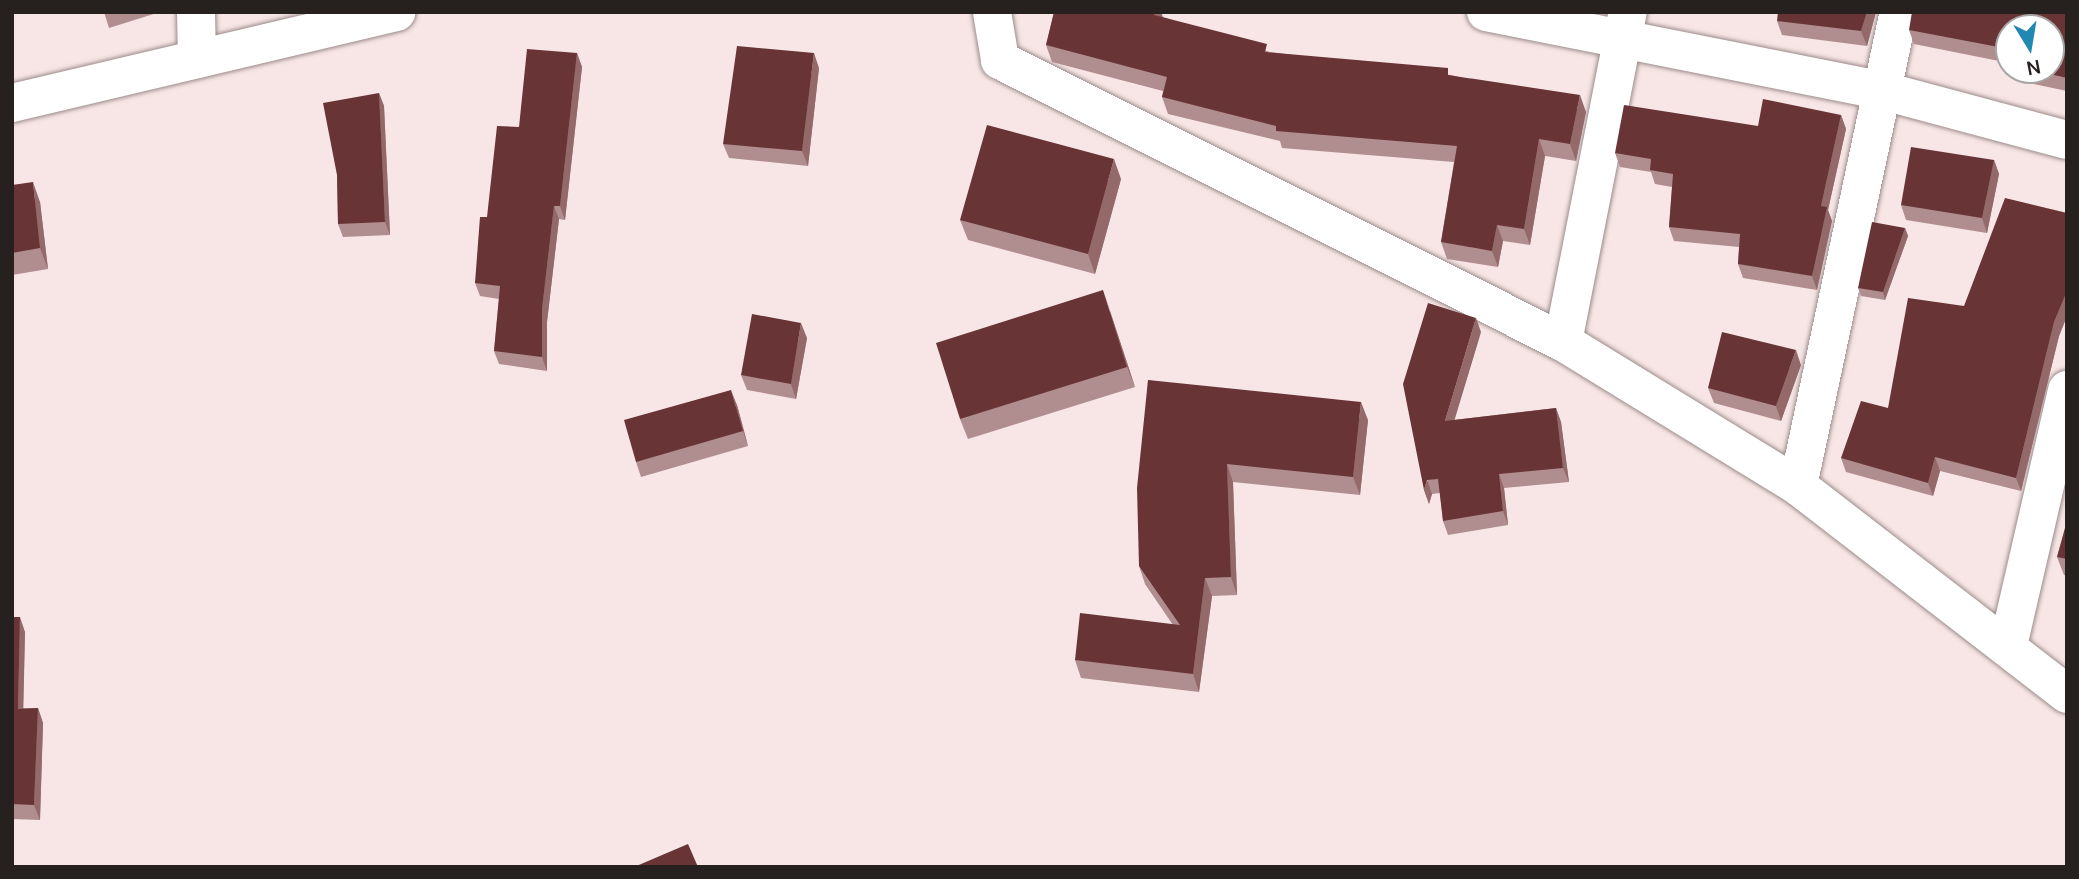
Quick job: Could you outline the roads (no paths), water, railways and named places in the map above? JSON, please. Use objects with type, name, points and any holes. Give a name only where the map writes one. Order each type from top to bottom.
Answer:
[{"type":"street","points":[[197,12],[197,59]]},
{"type":"street","points":[[12,103],[396,12]]},
{"type":"street","points":[[992,12],[1000,60],[1563,342],[1798,486],[2067,694]]},
{"type":"street","points":[[1486,12],[1626,25],[2067,140]]},
{"type":"street","points":[[1798,486],[1899,12]]},
{"type":"street","points":[[1563,342],[1626,25]]},
{"type":"street","points":[[2008,646],[2067,390]]}]
